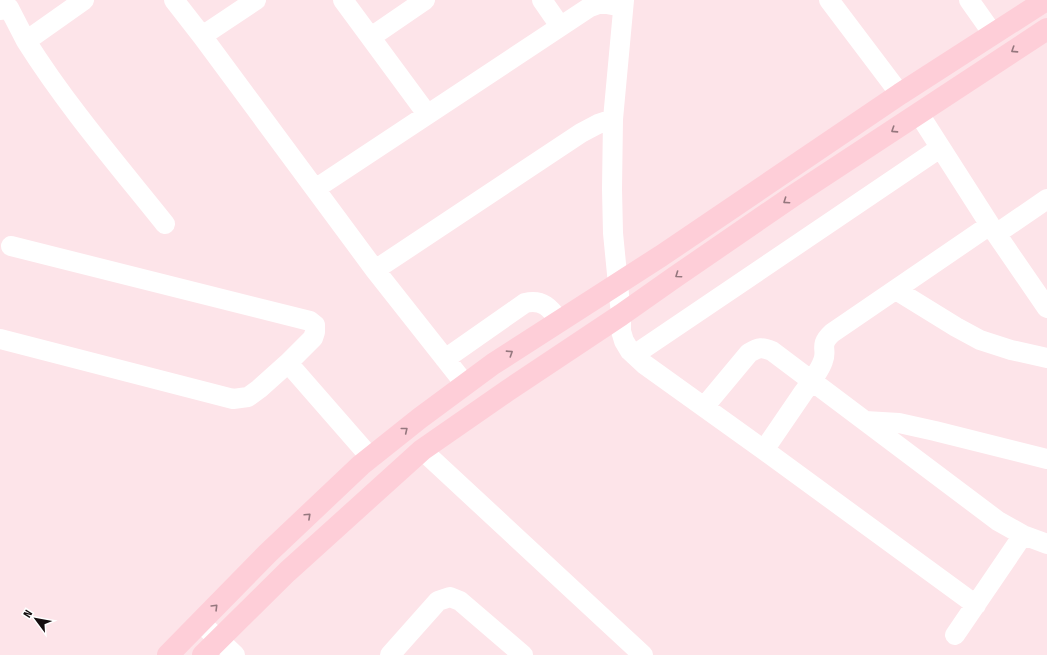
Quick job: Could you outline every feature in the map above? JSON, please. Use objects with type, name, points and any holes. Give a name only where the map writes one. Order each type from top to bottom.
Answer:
[{"type":"main road","points":[[168,655],[268,553],[356,471],[420,418],[465,384],[493,364],[668,251],[900,94],[1046,0]]},
{"type":"main road","points":[[203,655],[287,572],[435,461],[506,391],[621,316],[675,276],[780,205],[1047,29]]},
{"type":"street","points":[[26,41],[84,0]]},
{"type":"street","points":[[174,0],[375,270],[465,384]]},
{"type":"street","points":[[202,36],[256,0]]},
{"type":"street","points":[[343,0],[427,114]]},
{"type":"street","points":[[371,37],[425,0]]},
{"type":"street","points":[[542,0],[560,26]]},
{"type":"street","points":[[830,0],[900,94]]},
{"type":"street","points":[[969,0],[993,34]]},
{"type":"street","points":[[315,189],[590,7],[601,3],[624,3],[613,119],[612,190],[613,232],[621,316],[621,332],[630,349],[644,364],[976,605]]},
{"type":"street","points":[[5,6],[44,70],[86,126],[165,224]]},
{"type":"street","points":[[919,114],[993,230],[1046,304]]},
{"type":"street","points":[[375,270],[574,137],[598,124],[613,119]]},
{"type":"street","points":[[630,349],[936,141]]},
{"type":"street","points":[[764,450],[823,362],[824,344],[832,333],[896,290],[1047,198]]},
{"type":"street","points":[[0,339],[233,399],[248,397],[259,389],[313,338],[315,332],[315,326],[310,321],[11,246]]},
{"type":"street","points":[[896,290],[980,340],[1011,350],[1047,358]]},
{"type":"street","points":[[445,359],[525,303],[533,301],[543,303],[560,321]]},
{"type":"street","points":[[704,407],[749,353],[755,349],[763,348],[772,351],[998,521],[1023,535],[1047,544]]},
{"type":"street","points":[[288,363],[371,458]]},
{"type":"street","points":[[865,421],[899,423],[1047,459]]},
{"type":"street","points":[[435,461],[643,655]]},
{"type":"street","points":[[955,635],[1023,535]]},
{"type":"street","points":[[390,655],[438,601],[450,597],[460,601],[523,655]]},
{"type":"street","points":[[200,622],[235,655]]}]
